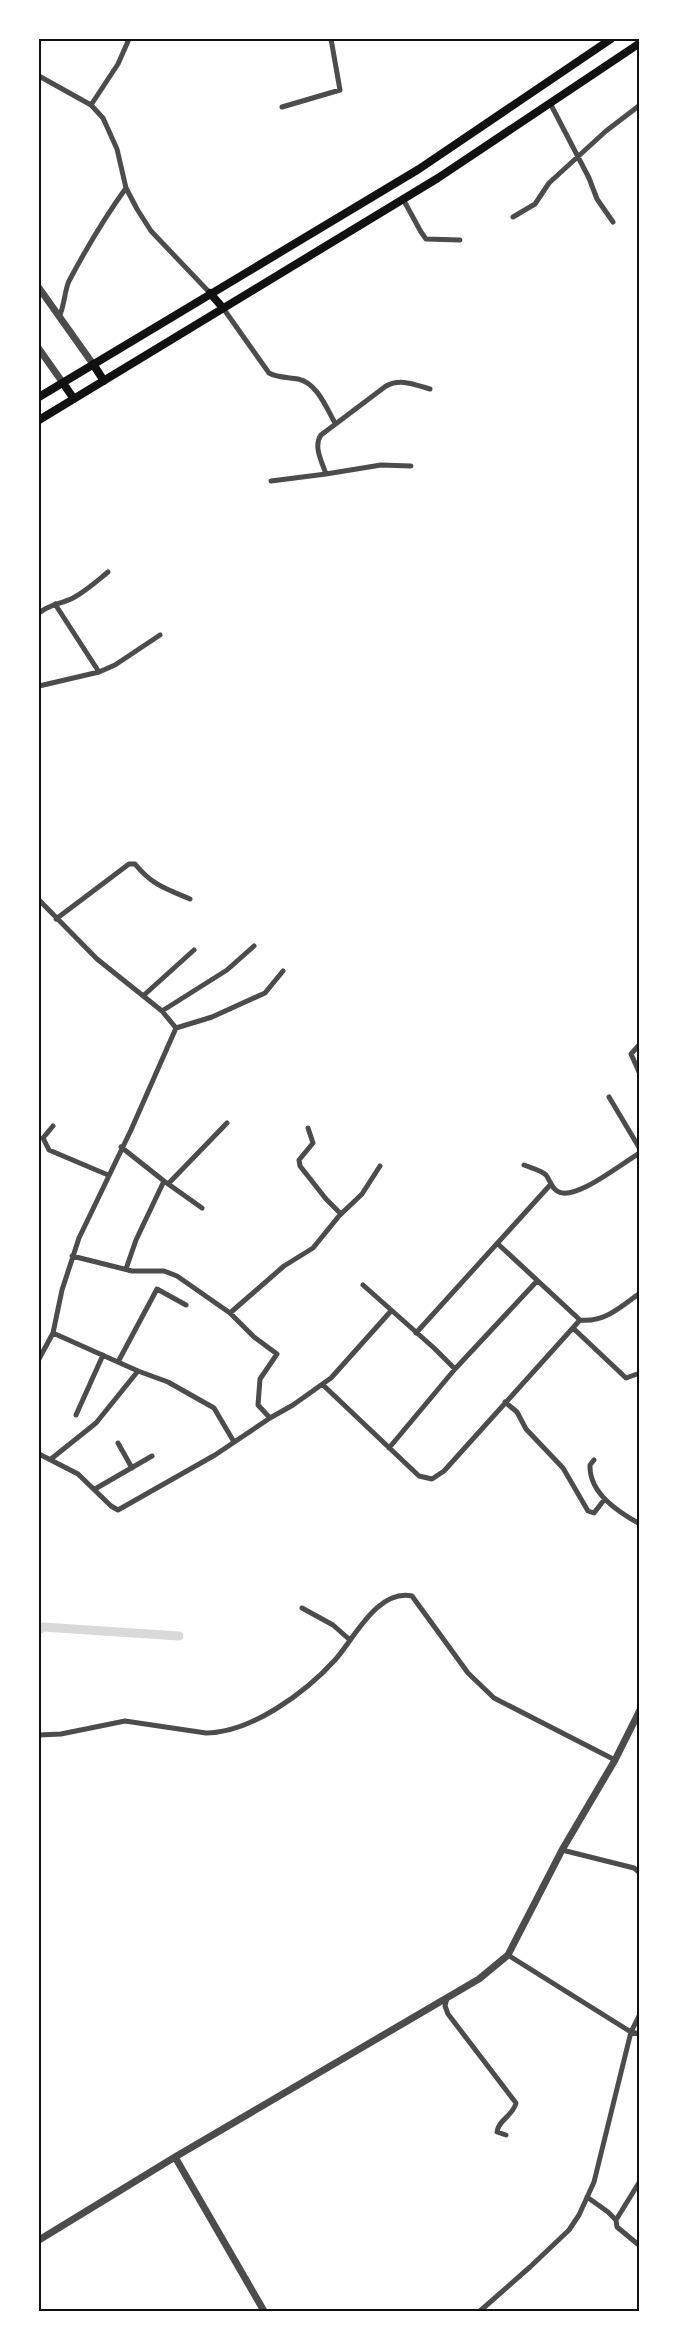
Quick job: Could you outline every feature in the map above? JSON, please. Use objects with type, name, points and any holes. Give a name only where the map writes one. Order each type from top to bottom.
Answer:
[{"type":"main road","points":[[39,397],[419,169],[611,39]]},
{"type":"main road","points":[[39,420],[404,199],[640,43]]},
{"type":"main road","points":[[210,293],[223,308]]},
{"type":"main road","points":[[93,364],[104,381]]},
{"type":"main road","points":[[63,383],[74,399]]},
{"type":"street","points":[[91,105],[118,64],[129,39]]},
{"type":"street","points":[[282,107],[340,90],[331,39]]},
{"type":"street","points":[[39,76],[91,105],[103,118],[112,136],[126,188],[151,231],[210,293]]},
{"type":"street","points":[[550,104],[579,158],[597,199],[613,222]]},
{"type":"street","points":[[513,217],[534,204],[549,183],[606,131],[640,105]]},
{"type":"street","points":[[59,317],[65,306],[68,284],[77,265],[126,188]]},
{"type":"street","points":[[404,199],[426,239],[460,240]]},
{"type":"street","points":[[39,288],[93,364]]},
{"type":"street","points":[[223,308],[269,373],[303,380],[313,386],[335,423]]},
{"type":"street","points":[[39,349],[63,383]]},
{"type":"street","points":[[326,474],[317,446],[318,439],[335,423],[394,382],[430,389]]},
{"type":"street","points":[[271,481],[381,465],[411,466]]},
{"type":"street","points":[[39,613],[48,606],[82,592],[108,572]]},
{"type":"street","points":[[56,604],[99,672]]},
{"type":"street","points":[[39,686],[99,672],[115,665],[159,635]]},
{"type":"street","points":[[56,919],[129,864],[135,864],[147,879],[190,899]]},
{"type":"street","points":[[39,900],[98,959],[162,1011],[176,1028]]},
{"type":"street","points":[[162,1011],[227,970],[254,946]]},
{"type":"street","points":[[143,996],[194,950]]},
{"type":"street","points":[[39,1359],[53,1333],[72,1256],[176,1028],[212,1017],[265,993],[283,971]]},
{"type":"street","points":[[640,1044],[631,1054],[640,1074]]},
{"type":"street","points":[[524,1166],[547,1176],[556,1191],[572,1194],[640,1151],[609,1097]]},
{"type":"street","points":[[126,1269],[136,1240],[166,1183],[227,1123]]},
{"type":"street","points":[[53,1126],[43,1138],[49,1150],[108,1175]]},
{"type":"street","points":[[308,1128],[314,1143],[299,1160],[300,1166],[326,1200],[341,1214]]},
{"type":"street","points":[[122,1147],[166,1183],[202,1208]]},
{"type":"street","points":[[230,1313],[284,1266],[313,1248],[341,1214],[362,1194],[380,1166]]},
{"type":"street","points":[[416,1333],[551,1184]]},
{"type":"street","points":[[498,1244],[580,1320],[593,1322],[612,1313],[640,1293]]},
{"type":"street","points":[[72,1256],[126,1269],[164,1271],[177,1276],[230,1313],[254,1337],[277,1354],[260,1378],[258,1405],[270,1418]]},
{"type":"street","points":[[389,1448],[455,1370],[537,1281]]},
{"type":"street","points":[[363,1285],[434,1348],[455,1370]]},
{"type":"street","points":[[118,1362],[157,1289],[186,1305]]},
{"type":"street","points":[[39,1454],[78,1474],[118,1510],[215,1455],[323,1385],[391,1311]]},
{"type":"street","points":[[323,1385],[419,1476],[432,1479],[444,1471],[580,1320]]},
{"type":"street","points":[[573,1328],[626,1378],[640,1373]]},
{"type":"street","points":[[53,1333],[168,1382],[214,1408],[234,1442]]},
{"type":"street","points":[[76,1415],[103,1355]]},
{"type":"street","points":[[51,1459],[96,1423],[138,1371]]},
{"type":"street","points":[[505,1402],[517,1412],[526,1429],[563,1468],[588,1511],[594,1513],[604,1500]]},
{"type":"street","points":[[118,1443],[132,1468]]},
{"type":"street","points":[[94,1489],[152,1456]]},
{"type":"street","points":[[594,1460],[590,1465],[589,1473],[604,1500],[640,1524]]},
{"type":"street","points":[[39,1735],[61,1734],[125,1721],[206,1732],[217,1732],[247,1724],[296,1694],[335,1660],[363,1623],[382,1605],[405,1594],[412,1596],[468,1673],[494,1698],[615,1760]]},
{"type":"street","points":[[302,1608],[333,1625],[350,1640]]},
{"type":"street","points":[[39,2240],[175,2157],[273,2102],[479,1979],[507,1955],[562,1850],[615,1760],[640,1710]]},
{"type":"street","points":[[562,1850],[634,1868],[640,1873]]},
{"type":"street","points":[[634,1868],[640,1864]]},
{"type":"street","points":[[507,1955],[631,2032],[640,2034]]},
{"type":"street","points":[[447,1998],[445,2006],[448,2014],[516,2103],[512,2113],[497,2127],[497,2132],[506,2135]]},
{"type":"street","points":[[480,2311],[568,2230],[587,2197],[594,2182],[631,2032],[640,2014]]},
{"type":"street","points":[[175,2157],[264,2311]]},
{"type":"street","points":[[640,2181],[616,2220],[617,2227],[640,2246]]},
{"type":"street","points":[[587,2197],[616,2220]]},
{"type":"waterway","points":[[39,1630],[43,1627],[179,1636]]}]
